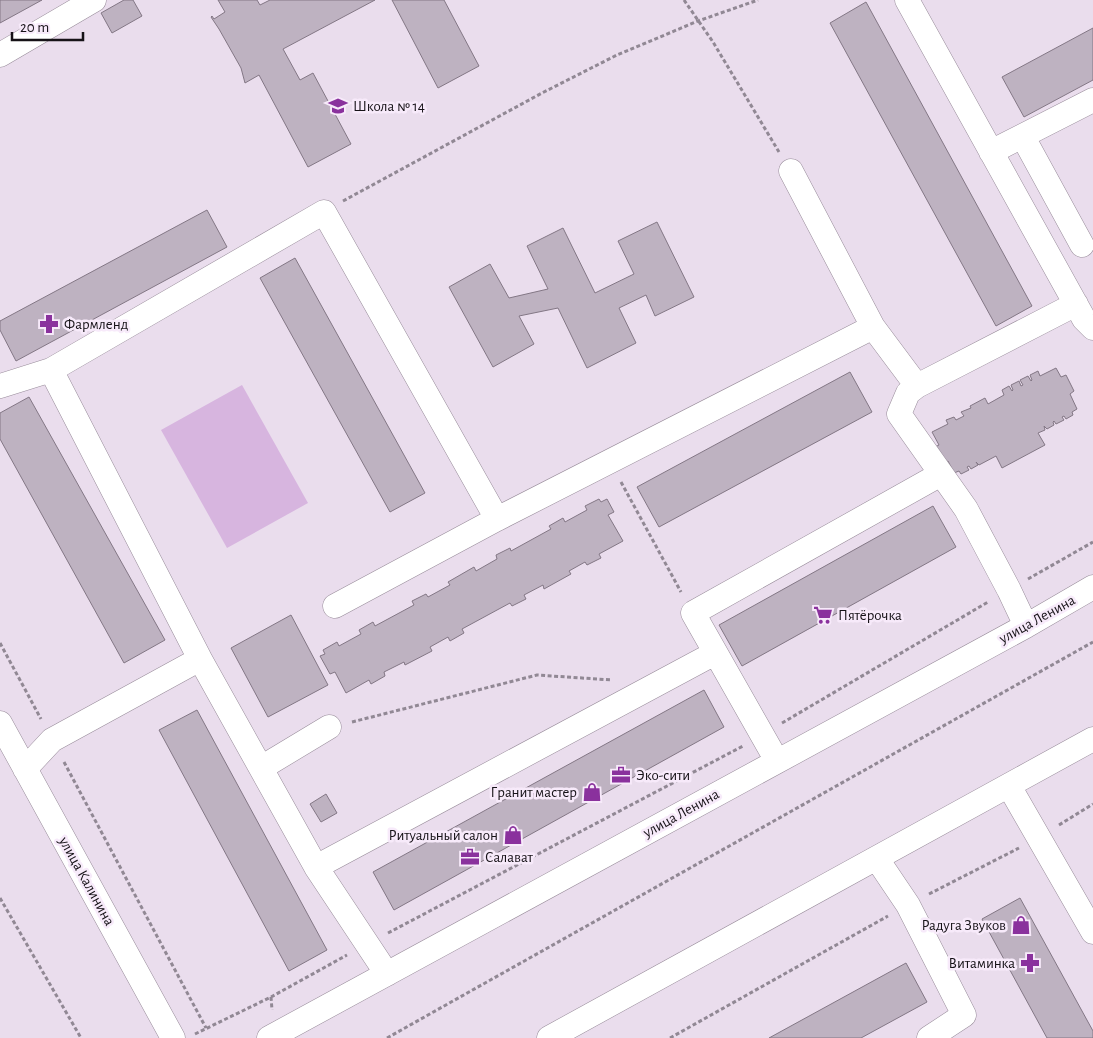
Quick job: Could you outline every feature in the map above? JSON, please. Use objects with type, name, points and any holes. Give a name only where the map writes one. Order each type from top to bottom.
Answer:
[{"type":"street","points":[[0,55],[94,0]]},
{"type":"street","points":[[907,0],[1084,319],[1093,328]]},
{"type":"street","points":[[991,152],[1093,100]]},
{"type":"street","points":[[1023,137],[1082,245]]},
{"type":"street","points":[[791,171],[873,327],[917,386]]},
{"type":"street","points":[[0,386],[51,370],[324,212],[497,519]]},
{"type":"street","points":[[1026,626],[1010,590],[966,509],[899,414],[908,393],[917,386],[1076,304]]},
{"type":"street","points":[[336,606],[497,519],[873,327]]},
{"type":"street","points":[[51,370],[200,659],[316,867],[387,974]]},
{"type":"street","points":[[777,760],[714,653],[693,613],[941,474]]},
{"type":"street","name":"улица Ленина","points":[[268,1038],[1026,626],[1093,587]]},
{"type":"street","points":[[316,867],[714,653]]},
{"type":"street","points":[[25,769],[52,740],[200,659]]},
{"type":"street","name":"улица Калинина","points":[[0,723],[173,1038]]},
{"type":"street","points":[[261,768],[329,728]]},
{"type":"street","points":[[549,1038],[1093,739]]},
{"type":"street","points":[[1009,786],[1093,932]]},
{"type":"street","points":[[877,859],[908,905],[964,1015],[929,1038]]},
{"type":"path","points":[[684,0],[791,171]]},
{"type":"path","points":[[324,212],[617,55],[758,0]]},
{"type":"path","points":[[610,461],[693,613]]},
{"type":"path","points":[[0,643],[206,1028],[271,997],[366,944],[763,736],[798,712],[1093,542]]},
{"type":"path","points":[[387,1038],[1093,642]]},
{"type":"path","points":[[329,728],[537,675],[618,680],[639,694]]},
{"type":"path","points":[[670,1038],[908,905],[1039,837],[1093,804]]},
{"type":"path","points":[[0,898],[81,1038]]},
{"type":"shaded area","points":[[242,385],[308,503],[227,548],[161,430]]},
{"type":"building","points":[[0,0],[42,0],[0,23]]},
{"type":"building","points":[[124,0],[133,0],[142,16],[112,33],[101,13]]},
{"type":"building","points":[[218,0],[257,0],[260,5],[270,0],[375,0],[283,49],[300,80],[313,73],[351,144],[308,167],[259,75],[245,83],[241,68],[211,17],[214,19],[225,12]]},
{"type":"building","points":[[392,0],[444,0],[479,66],[438,88]]},
{"type":"building","points":[[866,2],[1032,306],[996,326],[830,23]]},
{"type":"building","points":[[1093,28],[1093,80],[1024,117],[1002,77]]},
{"type":"building","points":[[207,210],[227,247],[16,361],[0,330],[0,321]]},
{"type":"building","points":[[657,222],[694,297],[655,316],[646,295],[619,308],[636,343],[587,368],[558,308],[519,316],[534,344],[493,367],[449,287],[490,264],[509,298],[548,289],[527,246],[563,228],[595,293],[634,274],[618,241]]},
{"type":"building","points":[[295,258],[425,493],[390,512],[260,278]]},
{"type":"building","points":[[1056,368],[1061,377],[1066,375],[1074,391],[1070,394],[1077,409],[1072,412],[1073,415],[1066,419],[1064,416],[1062,417],[1064,420],[1056,424],[1054,421],[1054,425],[1047,429],[1044,426],[1045,430],[1038,433],[1045,445],[1002,468],[996,456],[979,465],[976,462],[978,465],[971,469],[969,466],[967,467],[969,470],[961,474],[959,471],[954,473],[948,461],[943,464],[935,447],[939,445],[932,432],[948,424],[946,420],[954,417],[956,420],[964,416],[961,412],[971,408],[970,406],[985,398],[988,404],[1004,395],[1002,390],[1009,386],[1012,391],[1011,385],[1019,381],[1021,386],[1023,385],[1020,380],[1028,376],[1031,381],[1030,375],[1038,371],[1040,376]]},
{"type":"building","points":[[850,372],[872,412],[659,527],[637,487]]},
{"type":"building","points":[[29,397],[165,640],[124,663],[0,439],[0,413]]},
{"type":"building","points":[[599,499],[601,502],[607,499],[614,512],[608,515],[623,541],[599,554],[601,558],[587,565],[585,562],[569,571],[571,574],[544,589],[543,585],[524,595],[526,599],[512,606],[510,603],[462,629],[464,633],[450,641],[448,637],[430,647],[432,651],[405,665],[404,662],[384,672],[385,676],[371,684],[369,680],[346,693],[335,672],[330,674],[320,656],[325,654],[323,650],[337,642],[339,646],[361,634],[359,630],[373,622],[375,626],[414,605],[412,601],[426,594],[428,597],[450,585],[448,582],[474,567],[476,571],[497,559],[496,555],[510,548],[511,551],[551,529],[549,526],[563,518],[565,522],[587,510],[585,506]]},
{"type":"building","points":[[933,506],[956,547],[742,666],[719,625]]},
{"type":"building","points":[[291,615],[328,685],[268,717],[231,648]]},
{"type":"building","points":[[704,690],[724,727],[394,910],[373,872]]},
{"type":"building","points":[[197,710],[327,950],[289,971],[159,730]]},
{"type":"building","points":[[326,794],[337,813],[321,822],[310,804]]},
{"type":"building","points":[[1020,898],[1093,1031],[1093,1038],[1047,1038],[982,919]]},
{"type":"building","points":[[906,963],[927,1002],[861,1038],[769,1038]]},
{"type":"place","name":"Школа № 14","points":[[338,106]]},
{"type":"place","name":"Фармленд","points":[[49,324]]},
{"type":"place","name":"Пятёрочка","points":[[823,615]]},
{"type":"place","name":"Эко-сити","points":[[621,775]]},
{"type":"place","name":"Гранит мастер","points":[[592,792]]},
{"type":"place","name":"Ритуальный салон","points":[[513,835]]},
{"type":"place","name":"Салават","points":[[470,857]]},
{"type":"place","name":"Радуга Звуков","points":[[1021,925]]},
{"type":"place","name":"Витаминка","points":[[1030,963]]}]
